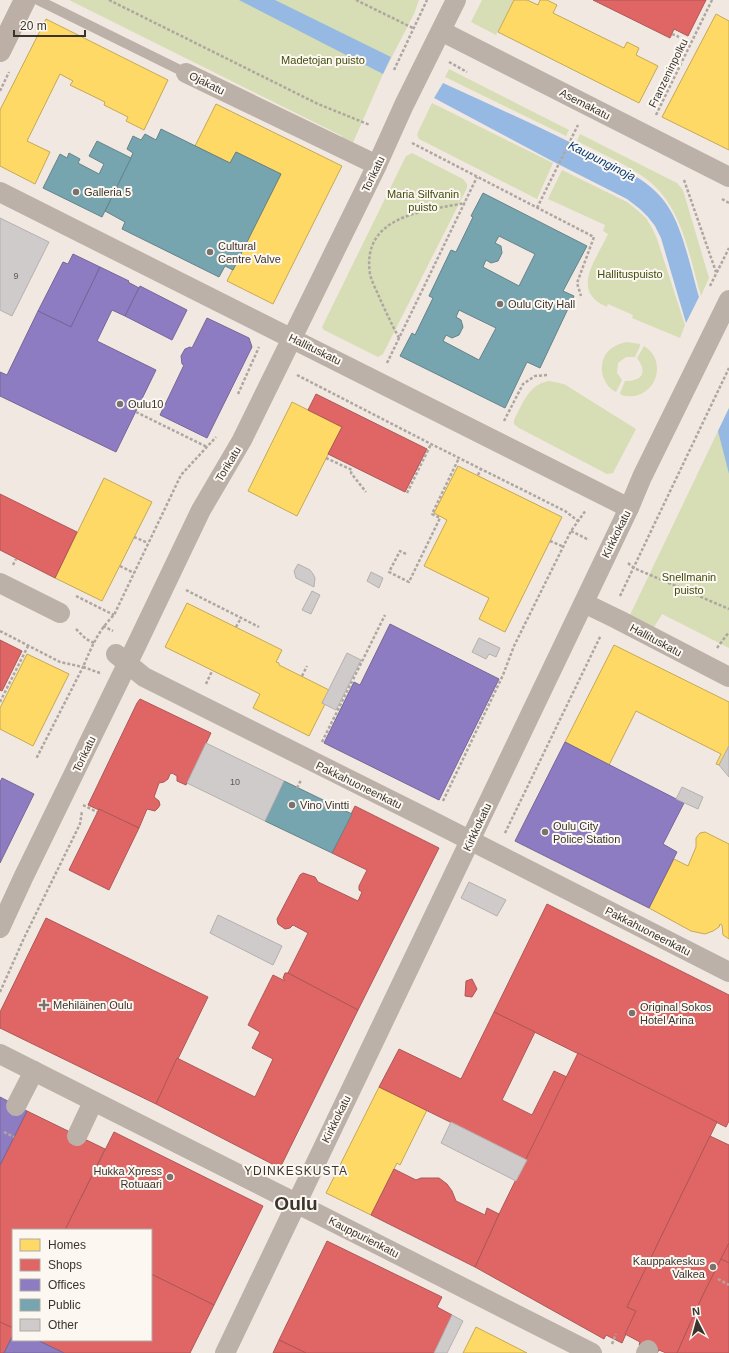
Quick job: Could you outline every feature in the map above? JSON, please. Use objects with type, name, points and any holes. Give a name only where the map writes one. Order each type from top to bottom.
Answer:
[{"type":"main road","points":[[0,51],[25,0]]},
{"type":"street","name":"Torikatu","points":[[0,928],[121,659],[201,510],[242,440],[377,166],[404,105],[441,31],[450,4]]},
{"type":"street","name":"Asemakatu","points":[[441,31],[729,177]]},
{"type":"street","name":"Ojakatu","points":[[186,73],[377,166]]},
{"type":"street","name":"Hallituskatu","points":[[0,192],[629,508]]},
{"type":"street","name":"Kirkkokatu","points":[[225,1353],[584,603],[642,477],[729,300]]},
{"type":"street","points":[[0,583],[60,613]]},
{"type":"street","name":"Hallituskatu","points":[[584,603],[729,677]]},
{"type":"street","name":"Pakkahuoneenkatu","points":[[121,659],[144,677],[432,821],[466,848],[729,972]]},
{"type":"street","name":"Kauppurienkatu","points":[[0,1054],[93,1102],[296,1202],[592,1353]]},
{"type":"street","points":[[16,1106],[34,1071]]},
{"type":"street","points":[[77,1136],[93,1102]]},
{"type":"lane","name":"Ojakatu","points":[[38,0],[186,73]]},
{"type":"path","points":[[109,0],[318,104],[370,125]]},
{"type":"path","points":[[356,0],[414,28],[427,0]]},
{"type":"path","name":"Franzeninpolku","points":[[647,135],[712,0]]},
{"type":"path","points":[[672,34],[679,37]]},
{"type":"path","points":[[537,208],[578,125]]},
{"type":"path","points":[[408,141],[594,237],[577,283],[581,296]]},
{"type":"path","points":[[385,365],[466,203],[477,177]]},
{"type":"path","points":[[684,180],[716,272]]},
{"type":"path","points":[[398,338],[370,273],[370,255],[375,239],[385,227],[410,214],[466,203]]},
{"type":"path","points":[[236,397],[259,347],[259,340],[266,325]]},
{"type":"path","points":[[255,356],[278,366],[565,511],[578,521]]},
{"type":"path","points":[[502,425],[523,384],[535,376],[548,376]]},
{"type":"path","points":[[136,412],[207,447]]},
{"type":"path","points":[[36,759],[103,626],[114,615],[181,475],[221,432]]},
{"type":"path","points":[[407,493],[432,444]]},
{"type":"path","points":[[326,458],[352,470],[351,473],[366,492]]},
{"type":"path","points":[[406,554],[400,551],[389,572],[409,582],[440,518],[432,514],[459,458]]},
{"type":"path","points":[[478,475],[481,469]]},
{"type":"path","points":[[432,821],[500,681],[514,646],[571,531],[599,492]]},
{"type":"path","points":[[134,537],[148,543]]},
{"type":"path","points":[[550,541],[564,547]]},
{"type":"path","points":[[13,565],[16,558]]},
{"type":"path","points":[[120,566],[134,573]]},
{"type":"path","points":[[634,568],[729,609]]},
{"type":"path","points":[[186,590],[259,627]]},
{"type":"path","points":[[60,613],[85,638],[121,659]]},
{"type":"path","points":[[321,744],[385,615]]},
{"type":"path","points":[[236,627],[241,618]]},
{"type":"path","points":[[0,631],[60,662],[83,667],[102,674],[99,680]]},
{"type":"path","points":[[717,648],[729,632]]},
{"type":"path","points":[[0,702],[6,693],[28,646]]},
{"type":"path","points":[[302,676],[307,666]]},
{"type":"path","points":[[205,686],[212,671]]},
{"type":"path","points":[[0,992],[24,938],[80,824],[82,803],[97,812]]},
{"type":"path","points":[[4,1132],[14,1137]]},
{"type":"path","points":[[720,1279],[729,1285]]},
{"type":"green space","name":"Madetojan puisto","points":[[69,0],[419,0],[414,14],[383,74],[352,145],[341,141],[342,136]]},
{"type":"green space","points":[[482,0],[514,0],[496,35],[471,22]]},
{"type":"green space","points":[[449,69],[569,130],[566,136],[445,77]]},
{"type":"green space","points":[[432,103],[553,163],[537,199],[419,139],[417,135],[418,132]]},
{"type":"green space","points":[[580,134],[677,183],[683,190],[709,278],[701,296],[683,234],[670,205],[661,192],[649,181],[633,170],[577,141]]},
{"type":"green space","name":"Maria Silfvanin puisto","points":[[412,153],[463,179],[467,184],[467,188],[383,354],[378,357],[324,330],[322,327],[406,156]]},
{"type":"green space","name":"Hallituspuisto","points":[[562,170],[627,202],[646,218],[657,239],[685,325],[680,338],[632,318],[633,315],[608,304],[607,307],[596,300],[590,292],[588,283],[589,274],[608,234],[603,231],[605,225],[548,199]]},
{"type":"green space","points":[[627,342],[640,344],[640,346],[635,357],[626,357],[618,363],[617,373],[622,380],[616,392],[606,383],[603,377],[602,365],[604,358],[612,348]]},
{"type":"green space","points":[[644,346],[652,353],[656,362],[657,371],[655,380],[642,394],[632,396],[621,395],[620,393],[625,381],[636,380],[642,375],[642,368],[637,358]]},
{"type":"green space","points":[[549,381],[564,384],[636,429],[613,473],[607,474],[514,424],[514,420],[527,395],[536,386]]},
{"type":"green space","name":"Snellmanin puisto","points":[[729,408],[729,648],[662,614],[653,629],[629,617]]},
{"type":"water","points":[[239,0],[275,0],[391,57],[383,74]]},
{"type":"water","name":"Kaupunginoja","points":[[443,83],[588,151],[621,168],[651,187],[667,205],[678,225],[699,297],[686,323],[661,238],[655,226],[640,209],[627,199],[434,98]]},
{"type":"water","points":[[729,408],[729,474],[718,431]]},
{"type":"building: Homes","points":[[514,0],[527,0],[538,5],[540,0],[547,0],[557,5],[553,13],[624,48],[627,42],[639,48],[636,55],[658,66],[639,103],[498,32]]},
{"type":"building: Homes","points":[[716,14],[729,21],[729,150],[662,117]]},
{"type":"building: Homes","points":[[46,19],[168,80],[144,130],[126,121],[128,117],[104,105],[105,102],[70,85],[73,81],[60,74],[27,141],[50,152],[35,184],[0,166],[0,110]]},
{"type":"building: Homes","points":[[216,104],[342,166],[273,304],[227,281],[281,174],[236,152],[230,163],[195,146]]},
{"type":"building: Homes","points":[[292,402],[342,427],[297,516],[248,491]]},
{"type":"building: Homes","points":[[458,466],[562,517],[505,632],[479,619],[489,598],[424,566],[447,520],[434,513]]},
{"type":"building: Homes","points":[[104,478],[152,502],[102,601],[55,578]]},
{"type":"building: Homes","points":[[187,603],[282,650],[276,662],[279,663],[279,665],[329,690],[322,703],[325,704],[309,736],[253,708],[260,694],[165,647]]},
{"type":"building: Homes","points":[[614,645],[729,702],[729,746],[719,765],[716,764],[721,754],[636,711],[609,765],[565,742]]},
{"type":"building: Homes","points":[[27,654],[69,674],[33,746],[0,729],[0,708]]},
{"type":"building: Homes","points":[[705,832],[729,844],[729,939],[723,935],[722,925],[720,924],[719,927],[713,931],[705,934],[691,931],[649,908],[674,859],[688,866],[696,847],[696,838],[700,833]]},
{"type":"building: Homes","points":[[379,1087],[427,1110],[400,1165],[397,1163],[371,1215],[326,1193]]},
{"type":"building: Homes","points":[[476,1327],[527,1353],[463,1353]]},
{"type":"building: Shops","points":[[593,0],[706,0],[688,36],[674,29],[670,38]]},
{"type":"building: Shops","points":[[316,394],[427,449],[405,492],[328,454],[342,427],[308,410]]},
{"type":"building: Shops","points":[[0,494],[77,532],[55,578],[0,550]]},
{"type":"building: Shops","points":[[0,640],[22,651],[2,691],[0,690]]},
{"type":"building: Shops","points":[[140,699],[211,733],[186,785],[177,781],[177,776],[172,773],[168,779],[159,783],[154,797],[159,801],[160,805],[155,811],[147,809],[139,828],[88,805]]},
{"type":"building: Shops","points":[[355,806],[439,848],[358,1010],[288,973],[308,933],[293,925],[290,928],[285,929],[278,924],[277,919],[300,875],[303,873],[315,877],[318,882],[358,901],[362,892],[359,890],[359,886],[367,870],[332,853]]},
{"type":"building: Shops","points":[[99,809],[139,828],[109,890],[69,870]]},
{"type":"building: Shops","points":[[547,904],[729,995],[729,1121],[726,1127],[494,1012]]},
{"type":"building: Shops","points":[[46,918],[208,997],[156,1104],[0,1028],[0,1012]]},
{"type":"building: Shops","points":[[285,973],[288,973],[358,1010],[280,1168],[156,1104],[177,1058],[255,1097],[273,1059],[252,1048],[260,1032],[248,1025],[273,975],[285,981],[283,978]]},
{"type":"building: Shops","points":[[472,979],[477,989],[472,997],[465,996],[466,981]]},
{"type":"building: Shops","points":[[494,1012],[535,1032],[502,1100],[532,1115],[554,1071],[567,1077],[527,1160],[379,1087],[399,1049],[461,1079]]},
{"type":"building: Shops","points":[[578,1053],[717,1122],[627,1307],[636,1311],[622,1343],[606,1335],[604,1339],[475,1267],[499,1214]]},
{"type":"building: Shops","points":[[27,1111],[105,1149],[65,1229],[12,1229],[12,1328],[0,1322],[0,1165]]},
{"type":"building: Shops","points":[[114,1132],[263,1206],[214,1305],[152,1274],[152,1229],[66,1229]]},
{"type":"building: Shops","points":[[710,1136],[729,1145],[729,1243],[702,1297],[677,1353],[666,1353],[659,1350],[655,1353],[639,1345],[640,1342],[625,1334],[636,1311],[627,1307]]},
{"type":"building: Shops","points":[[394,1169],[416,1180],[421,1178],[439,1178],[447,1184],[456,1201],[485,1215],[487,1208],[499,1214],[475,1267],[371,1215]]},
{"type":"building: Shops","points":[[327,1241],[442,1297],[437,1307],[452,1315],[434,1353],[306,1353],[279,1340]]},
{"type":"building: Shops","points":[[729,1243],[729,1263],[721,1259]]},
{"type":"building: Shops","points":[[721,1259],[729,1263],[729,1353],[677,1353],[702,1297]]},
{"type":"building: Shops","points":[[152,1274],[214,1305],[190,1353],[64,1353],[39,1341],[152,1341]]},
{"type":"building: Shops","points":[[0,1322],[12,1328],[12,1337],[4,1353],[0,1353]]},
{"type":"building: Shops","points":[[279,1340],[306,1353],[273,1353]]},
{"type":"building: Offices","points":[[73,254],[100,267],[71,327],[38,311],[63,262],[68,264]]},
{"type":"building: Offices","points":[[100,267],[129,281],[128,282],[139,288],[125,316],[112,310],[97,341],[156,370],[116,452],[0,396],[0,372],[7,375],[38,311],[71,327]]},
{"type":"building: Offices","points":[[140,286],[187,310],[172,340],[125,316]]},
{"type":"building: Offices","points":[[207,318],[249,338],[252,347],[207,438],[160,415],[184,365],[182,364],[181,356],[185,349],[190,347],[192,348]]},
{"type":"building: Offices","points":[[390,624],[499,679],[439,800],[324,743],[354,682],[360,685]]},
{"type":"building: Offices","points":[[565,742],[684,803],[663,844],[677,852],[649,908],[515,841]]},
{"type":"building: Offices","points":[[2,778],[34,794],[0,863],[0,782]]},
{"type":"building: Offices","points":[[0,1097],[27,1111],[0,1165]]},
{"type":"building: Offices","points":[[12,1337],[12,1341],[39,1341],[64,1353],[4,1353]]},
{"type":"building: Public","points":[[161,129],[230,163],[236,152],[281,174],[233,270],[225,266],[219,277],[122,229],[125,222],[105,211],[133,153],[127,149],[133,136],[141,140],[145,134],[156,140]]},
{"type":"building: Public","points":[[97,141],[131,158],[102,217],[43,188],[60,154],[67,158],[69,153],[80,159],[78,163],[99,174],[104,164],[89,156]]},
{"type":"building: Public","name":"Oulu City Hall","points":[[483,193],[587,246],[563,291],[574,296],[540,368],[527,362],[505,408],[400,356],[412,333],[415,335],[433,298],[429,296],[451,250],[456,252],[473,217],[471,216]],"holes":[[[499,236],[535,254],[519,286],[483,267],[486,260],[491,263],[498,261],[502,253],[501,246],[495,243]],[[459,310],[496,328],[479,360],[443,341],[446,335],[452,338],[459,335],[463,327],[461,320],[456,317]]]},
{"type":"building: Public","points":[[284,781],[352,814],[332,853],[265,821]]},
{"type":"building: Other","points":[[0,218],[49,242],[12,316],[0,310]]},
{"type":"building: Other","points":[[298,564],[310,570],[313,574],[315,578],[314,587],[296,578],[294,571]]},
{"type":"building: Other","points":[[371,572],[383,578],[379,588],[367,581]]},
{"type":"building: Other","points":[[312,591],[320,595],[311,614],[302,610]]},
{"type":"building: Other","points":[[479,638],[500,648],[496,657],[489,654],[486,659],[472,652]]},
{"type":"building: Other","points":[[347,653],[361,660],[336,710],[322,703]]},
{"type":"building: Other","points":[[206,743],[284,781],[265,821],[187,783]]},
{"type":"building: Other","points":[[729,746],[729,777],[719,765]]},
{"type":"building: Other","points":[[682,787],[703,797],[698,809],[676,799]]},
{"type":"building: Other","points":[[469,882],[506,900],[497,916],[461,898]]},
{"type":"building: Other","points":[[218,915],[282,946],[273,965],[210,933]]},
{"type":"building: Other","points":[[451,1122],[527,1160],[516,1181],[441,1143]]},
{"type":"building: Other","points":[[452,1315],[463,1321],[447,1353],[434,1353]]},
{"type":"place","name":"Galleria 5","points":[[76,192]]},
{"type":"place","name":"Cultural Centre Valve","points":[[210,252]]},
{"type":"place","name":"Oulu City Hall","points":[[500,304]]},
{"type":"place","name":"Oulu10","points":[[120,404]]},
{"type":"place","name":"Vino Vintti","points":[[292,805]]},
{"type":"place","name":"Oulu City Police Station","points":[[545,832]]},
{"type":"place","name":"Mehiläinen Oulu","points":[[44,1005]]},
{"type":"place","name":"Original Sokos Hotel Arina","points":[[632,1013]]},
{"type":"place","name":"Hukka Xpress Rotuaari","points":[[170,1177]]},
{"type":"place","name":"Kauppakeskus Valkea","points":[[713,1267]]},
{"type":"district","name":"YDINKESKUSTA","points":[[296,1171]]},
{"type":"district","name":"Oulu","points":[[296,1203]]}]
